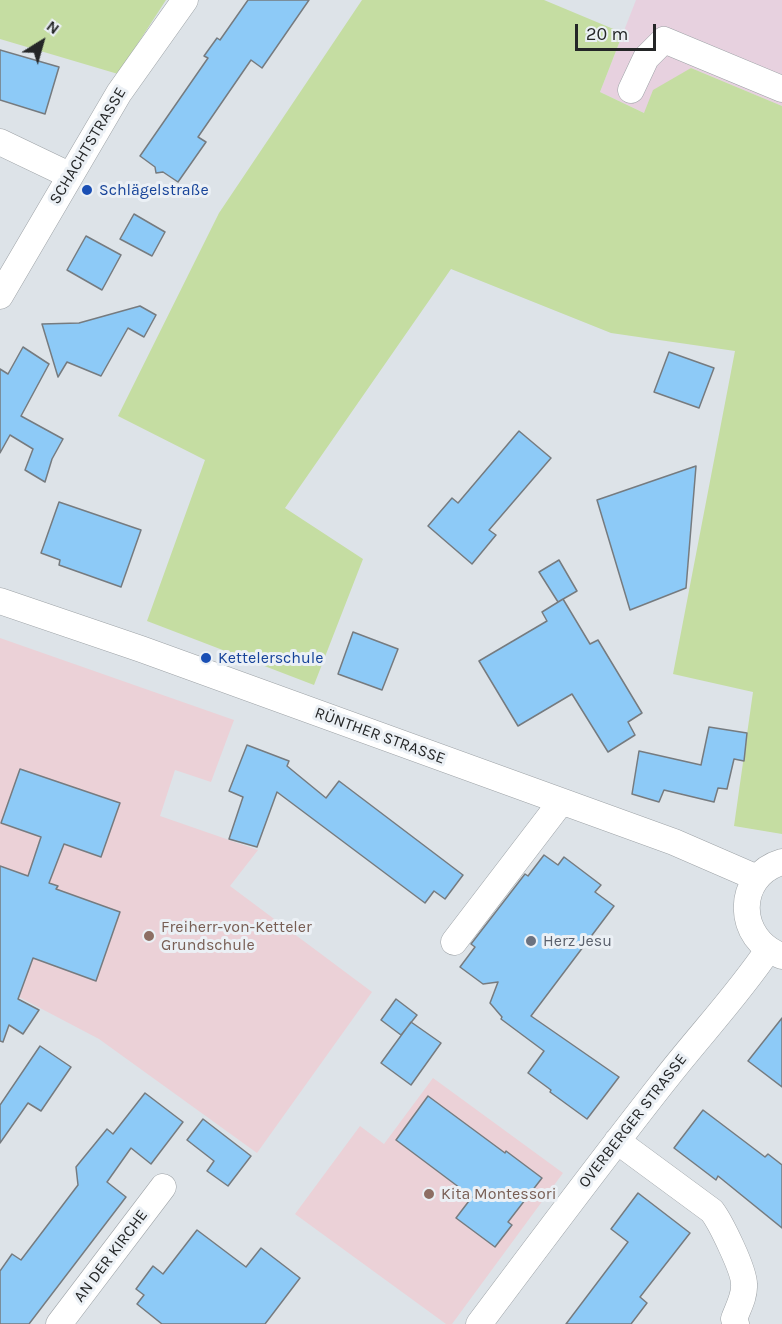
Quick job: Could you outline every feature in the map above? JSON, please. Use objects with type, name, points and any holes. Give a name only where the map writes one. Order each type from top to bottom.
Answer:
[{"type":"street","name":"SCHACHTSTRASSE","points":[[0,296],[119,93],[185,0]]},
{"type":"street","points":[[631,90],[646,58],[664,40],[782,89]]},
{"type":"street","points":[[0,142],[69,175]]},
{"type":"street","name":"RÜNTHER STRASSE","points":[[0,601],[141,649],[674,842],[757,878]]},
{"type":"street","points":[[454,942],[561,802]]},
{"type":"street","points":[[775,953],[754,935],[747,916],[748,896],[757,878],[782,862]]},
{"type":"street","name":"OVERBERGER STRASSE","points":[[479,1324],[690,1048],[752,973],[775,953]]},
{"type":"street","points":[[617,1141],[712,1211],[720,1222],[745,1281],[744,1292],[734,1319],[736,1324]]},
{"type":"street","name":"AN DER KIRCHE","points":[[59,1324],[164,1187]]},
{"type":"shaded area","points":[[636,0],[782,0],[782,106],[691,68],[644,113],[600,92]]},
{"type":"shaded area","name":"Freiherr-von-Ketteler Grundschule","points":[[0,638],[234,720],[211,782],[175,770],[160,816],[258,850],[230,886],[372,992],[257,1153],[99,1039],[0,987]]},
{"type":"shaded area","name":"Kita Montessori","points":[[433,1078],[563,1173],[452,1324],[446,1324],[295,1214],[360,1126],[384,1144]]},
{"type":"green space","points":[[0,0],[166,0],[118,74],[0,39]]},
{"type":"green space","points":[[362,0],[544,0],[623,33],[600,92],[644,113],[653,90],[691,68],[782,106],[782,834],[734,826],[753,692],[673,674],[735,351],[611,333],[451,269],[285,508],[363,559],[314,685],[147,621],[205,460],[118,416],[219,213]]},
{"type":"building","points":[[248,0],[309,0],[262,68],[251,60],[198,137],[206,142],[178,182],[163,172],[156,173],[155,167],[140,156],[208,58],[204,56],[217,38],[220,40]]},
{"type":"building","points":[[0,50],[59,67],[45,114],[0,100]]},
{"type":"building","points":[[134,214],[165,232],[152,256],[120,239]]},
{"type":"building","points":[[86,236],[121,255],[102,290],[67,270]]},
{"type":"building","points":[[140,306],[156,315],[144,337],[128,328],[101,376],[67,362],[58,377],[42,324],[79,323]]},
{"type":"building","points":[[23,347],[49,364],[21,416],[63,439],[52,459],[45,482],[25,470],[33,449],[10,435],[0,453],[0,369],[8,374]]},
{"type":"building","points":[[669,352],[714,368],[699,408],[654,392]]},
{"type":"building","points":[[519,431],[551,458],[489,530],[496,535],[472,564],[428,526],[452,498],[458,503]]},
{"type":"building","points":[[696,466],[686,588],[630,610],[597,500]]},
{"type":"building","points":[[59,502],[141,530],[121,587],[59,565],[60,560],[41,553]]},
{"type":"building","points":[[559,560],[577,591],[558,602],[539,572]]},
{"type":"building","points":[[563,599],[590,644],[598,640],[642,713],[628,722],[635,735],[608,752],[572,694],[518,726],[479,661],[547,621],[542,612]]},
{"type":"building","points":[[353,632],[398,649],[382,690],[338,674]]},
{"type":"building","points":[[709,727],[747,733],[744,761],[734,759],[727,789],[718,788],[714,802],[664,790],[659,802],[632,794],[639,751],[701,765]]},
{"type":"building","points":[[247,745],[289,761],[287,766],[326,798],[339,781],[463,875],[445,899],[434,891],[425,903],[277,792],[257,847],[229,839],[243,797],[229,791]]},
{"type":"building","points":[[20,769],[120,803],[101,857],[64,844],[49,883],[58,886],[56,889],[120,912],[96,981],[33,958],[18,999],[39,1010],[23,1034],[9,1025],[3,1042],[0,1041],[0,866],[28,876],[41,837],[1,823]]},
{"type":"building","name":"Herz Jesu","points":[[544,855],[558,865],[564,857],[601,885],[595,892],[614,906],[531,1016],[619,1077],[587,1119],[528,1073],[544,1051],[501,1019],[502,1017],[490,1003],[498,982],[483,984],[460,967],[475,947],[471,944],[525,874],[528,876]]},
{"type":"building","points":[[396,999],[417,1015],[401,1035],[381,1020]]},
{"type":"building","points":[[782,1018],[782,1087],[748,1061]]},
{"type":"building","points":[[411,1022],[441,1043],[411,1085],[381,1063]]},
{"type":"building","points":[[40,1046],[71,1067],[41,1111],[28,1103],[0,1143],[0,1105]]},
{"type":"building","points":[[145,1093],[183,1122],[151,1164],[131,1148],[107,1182],[126,1197],[29,1324],[0,1324],[0,1271],[12,1254],[21,1260],[78,1185],[76,1167],[107,1129],[113,1134]]},
{"type":"building","points":[[428,1096],[542,1178],[508,1222],[512,1225],[495,1247],[456,1218],[472,1197],[396,1140]]},
{"type":"building","points":[[703,1110],[765,1157],[768,1154],[782,1165],[782,1228],[718,1176],[716,1180],[674,1148]]},
{"type":"building","points":[[203,1119],[251,1156],[228,1186],[207,1171],[214,1161],[187,1140]]},
{"type":"building","points":[[638,1193],[690,1233],[640,1297],[647,1303],[631,1324],[566,1324],[628,1242],[611,1229]]},
{"type":"building","points":[[197,1230],[246,1267],[261,1248],[300,1278],[265,1324],[162,1324],[137,1304],[144,1295],[136,1289],[153,1266],[163,1274]]},
{"type":"place","name":"Schlägelstraße","points":[[87,190]]},
{"type":"place","name":"Kettelerschule","points":[[206,658]]},
{"type":"place","name":"Freiherr-von-Ketteler Grundschule","points":[[149,936]]},
{"type":"place","name":"Herz Jesu","points":[[531,941]]},
{"type":"place","name":"Kita Montessori","points":[[429,1194]]}]
